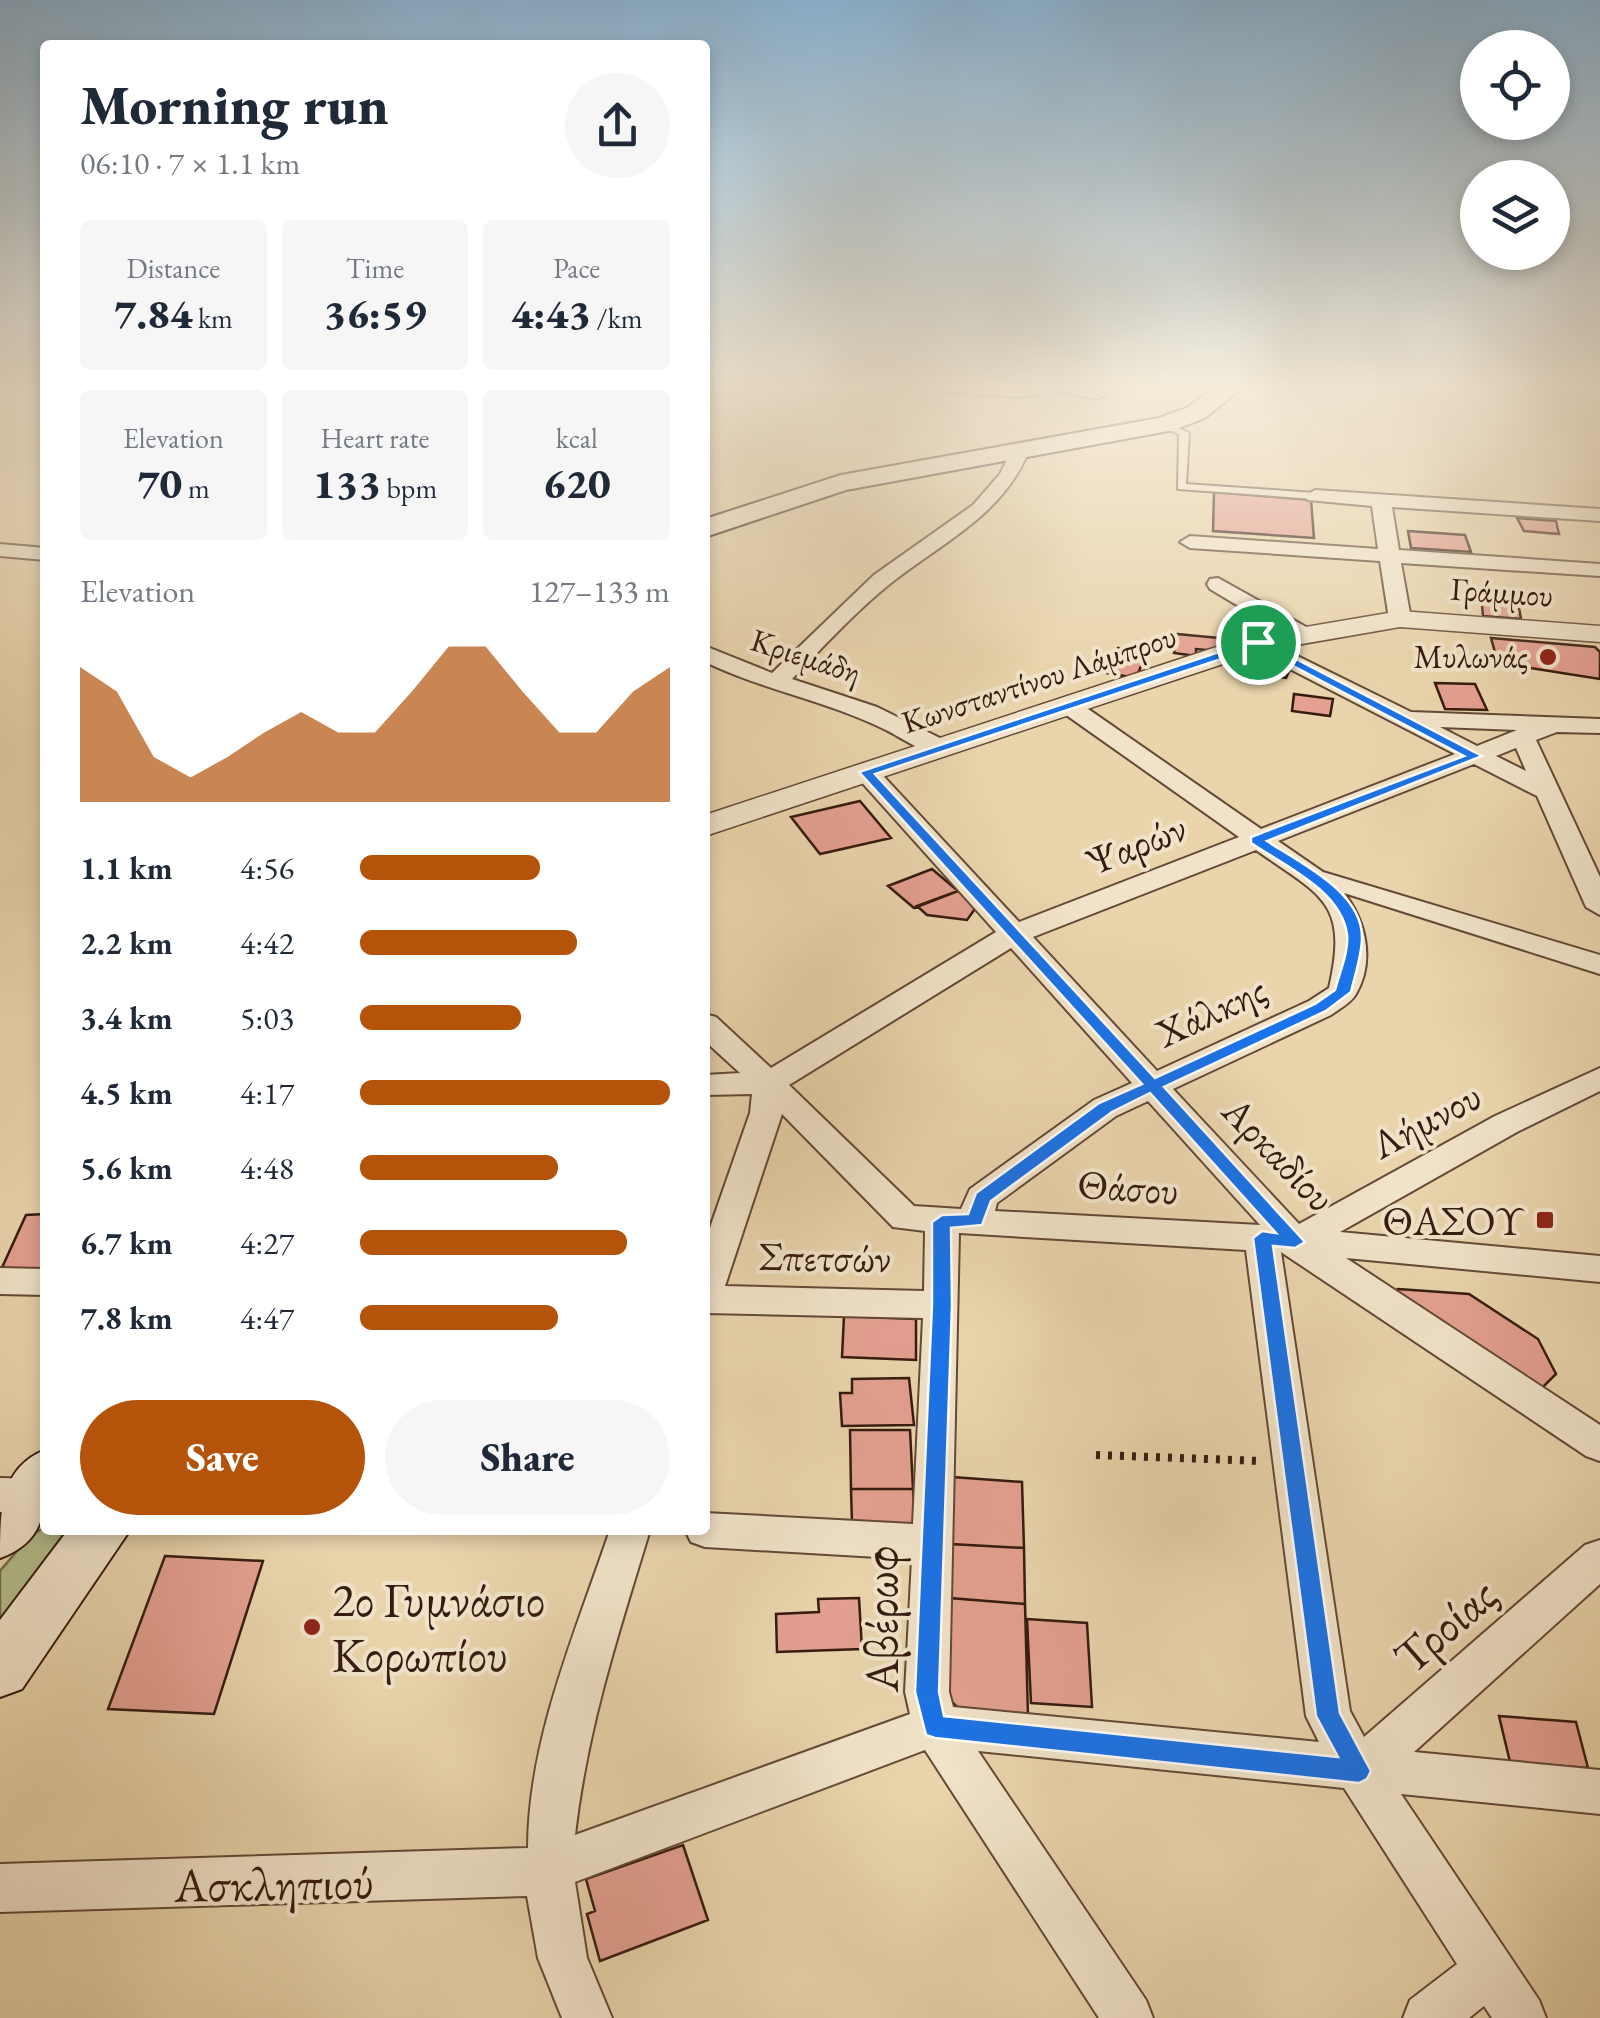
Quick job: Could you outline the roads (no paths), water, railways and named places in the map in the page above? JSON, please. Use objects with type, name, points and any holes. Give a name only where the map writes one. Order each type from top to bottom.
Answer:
[{"type":"main road","points":[[710,526],[841,483],[876,477]]},
{"type":"main road","points":[[0,1668],[97,1535]]},
{"type":"street","points":[[777,682],[880,582],[978,511],[1012,477]]},
{"type":"street","points":[[1315,496],[1600,515]]},
{"type":"street","points":[[1381,500],[1400,619]]},
{"type":"street","points":[[1190,542],[1600,570]]},
{"type":"street","points":[[0,550],[40,554]]},
{"type":"street","points":[[1218,584],[1300,634]]},
{"type":"street","name":"Κωνσταντίνου Λάμπρου","points":[[710,824],[1258,642],[1400,619]]},
{"type":"street","name":"Γράμμου","points":[[1400,619],[1600,634]]},
{"type":"street","points":[[1258,642],[1548,792]]},
{"type":"street","name":"Κριεμάδη","points":[[710,655],[870,712],[940,748]]},
{"type":"street","points":[[1070,707],[1318,881],[1328,880],[1600,965]]},
{"type":"street","points":[[1405,718],[1600,726]]},
{"type":"street","name":"Ψαρών","points":[[768,1084],[1014,934],[1555,724]]},
{"type":"street","points":[[1523,737],[1600,907]]},
{"type":"street","name":"Αρκαδίου","points":[[866,772],[1153,1086],[1279,1240],[1600,1445]]},
{"type":"street","name":"Χάλκης","points":[[958,1221],[982,1197],[1106,1108],[1320,1008],[1343,992],[1355,936],[1344,906],[1318,881]]},
{"type":"street","name":"Θάσου","points":[[710,1029],[905,1218],[1279,1240],[1600,1269]]},
{"type":"street","name":"Λήμνου","points":[[1279,1240],[1600,1078]]},
{"type":"street","points":[[710,1086],[768,1084],[766,1113],[710,1281]]},
{"type":"street","name":"Αβέρωφ","points":[[958,1221],[942,1305],[927,1692],[935,1726],[1128,2018]]},
{"type":"street","points":[[1279,1240],[1291,1462],[1328,1716],[1359,1771],[1521,2018]]},
{"type":"street","points":[[0,1281],[40,1282]]},
{"type":"street","name":"Σπετσών","points":[[710,1296],[942,1305]]},
{"type":"street","points":[[710,1530],[932,1543]]},
{"type":"street","points":[[587,2018],[564,1972],[556,1945],[548,1868],[552,1813],[568,1730],[628,1535]]},
{"type":"street","name":"Τροίας","points":[[1359,1771],[1600,1558]]},
{"type":"street","points":[[935,1726],[1600,1792]]},
{"type":"street","name":"Ασκληπιού","points":[[0,1888],[486,1878],[548,1868],[935,1726]]},
{"type":"street","points":[[1428,2018],[1490,1970]]},
{"type":"lane","points":[[1182,477],[1181,487],[1315,496]]},
{"type":"place","name":"Μυλωνάς","points":[[1548,657]]},
{"type":"place","name":"ΘΑΣΟΥ","points":[[1545,1220]]},
{"type":"place","name":"2ο Γυμνάσιο Κορωπίου","points":[[312,1627]]}]
